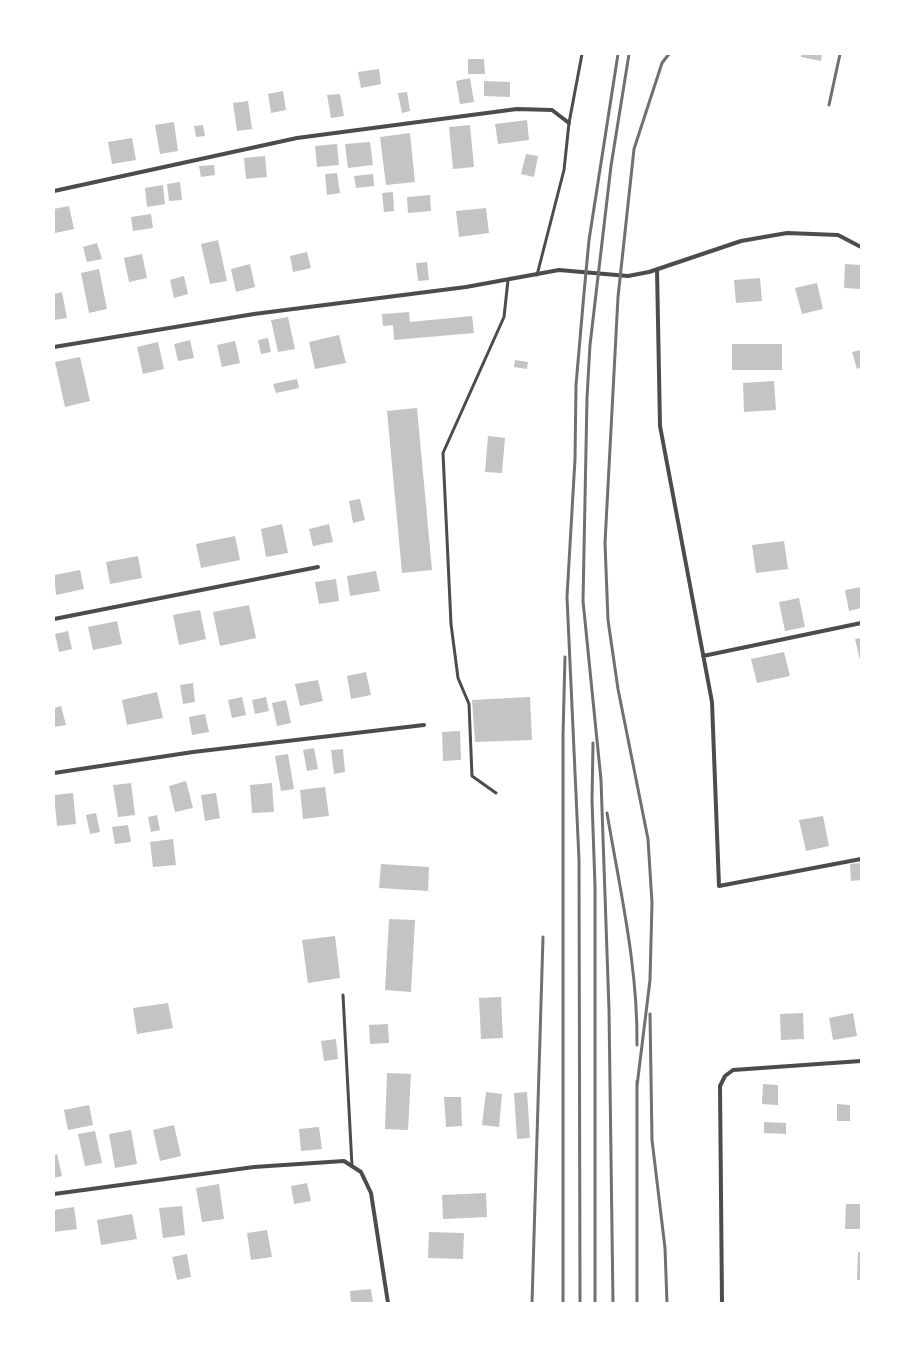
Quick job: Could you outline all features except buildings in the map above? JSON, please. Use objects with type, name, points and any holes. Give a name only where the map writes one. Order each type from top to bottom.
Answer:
[{"type":"street","points":[[54,191],[297,138],[517,109],[552,110],[569,122]]},
{"type":"street","points":[[54,347],[254,314],[466,287],[559,270],[628,276],[656,269],[741,241],[787,233],[838,235],[861,247]]},
{"type":"street","points":[[656,269],[660,426],[712,702],[719,886],[861,859]]},
{"type":"street","points":[[54,619],[318,568]]},
{"type":"street","points":[[703,656],[861,624]]},
{"type":"street","points":[[54,773],[193,752],[424,725]]},
{"type":"street","points":[[722,1303],[720,1086],[725,1076],[734,1070],[861,1061]]},
{"type":"street","points":[[54,1194],[254,1167],[344,1161],[361,1172],[371,1193],[388,1303]]},
{"type":"lane","points":[[537,275],[564,170],[569,122],[582,54]]},
{"type":"lane","points":[[496,793],[472,776],[469,704],[458,678],[451,624],[443,453],[504,317],[508,280]]},
{"type":"lane","points":[[343,995],[352,1166]]},
{"type":"railway","points":[[580,1303],[579,860],[567,597],[575,459],[576,385],[584,293],[589,240],[618,54]]},
{"type":"railway","points":[[613,1303],[609,1010],[601,780],[583,601],[587,398],[590,345],[611,166],[629,54]]},
{"type":"railway","points":[[637,1086],[650,980],[652,903],[648,839],[618,689],[608,620],[605,543],[618,297],[634,149],[662,63],[669,54]]},
{"type":"railway","points":[[829,105],[840,54]]},
{"type":"railway","points":[[563,1303],[563,735],[565,657]]},
{"type":"railway","points":[[593,743],[592,800],[595,886],[595,1303]]},
{"type":"railway","points":[[607,813],[627,929],[635,987],[637,1045]]},
{"type":"railway","points":[[532,1303],[543,937]]},
{"type":"railway","points":[[650,1014],[652,1140],[665,1248],[667,1303]]},
{"type":"railway","points":[[637,1081],[637,1303]]}]
